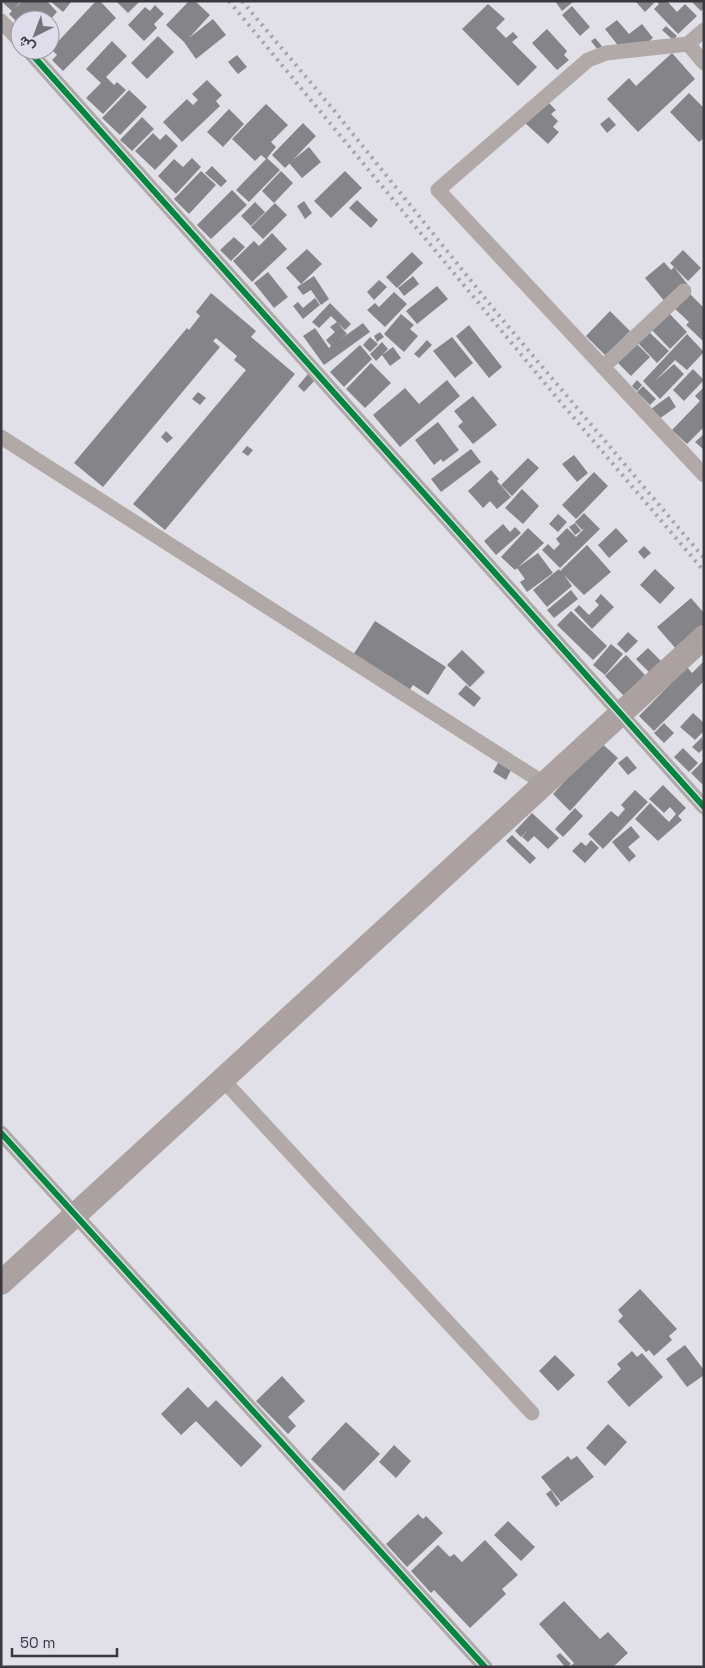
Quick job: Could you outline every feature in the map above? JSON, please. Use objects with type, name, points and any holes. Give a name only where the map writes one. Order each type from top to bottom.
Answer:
[{"type":"main road","points":[[1,1283],[704,637]]},
{"type":"street","points":[[1,20],[10,30]]},
{"type":"street","points":[[704,30],[688,44],[606,53],[588,60],[438,190],[704,475]]},
{"type":"street","points":[[688,44],[704,63]]},
{"type":"street","points":[[37,60],[704,807]]},
{"type":"street","points":[[603,367],[684,291]]},
{"type":"street","points":[[1,437],[545,784]]},
{"type":"street","points":[[223,1080],[532,1413]]},
{"type":"street","points":[[1,1133],[485,1667]]},
{"type":"building","points":[[1,1],[21,1],[15,8],[22,1],[47,1],[55,10],[11,10]]},
{"type":"building","points":[[50,1],[72,1],[63,12]]},
{"type":"building","points":[[96,1],[100,1],[116,18],[63,71],[52,60],[60,60],[60,39]]},
{"type":"building","points":[[116,1],[140,1],[128,13]]},
{"type":"building","points":[[189,1],[195,1],[210,15],[189,38],[213,19],[226,35],[196,59],[184,42],[166,25]]},
{"type":"building","points":[[555,1],[574,1],[562,11]]},
{"type":"building","points":[[635,1],[656,1],[645,12]]},
{"type":"building","points":[[656,1],[667,1],[677,12],[685,4],[697,16],[678,34],[654,9],[659,4]]},
{"type":"building","points":[[691,1],[704,1],[704,8],[701,11]]},
{"type":"building","points":[[488,4],[505,19],[496,28],[506,38],[513,32],[518,37],[512,42],[537,67],[518,86],[462,29]]},
{"type":"building","points":[[155,5],[164,14],[154,24],[157,28],[144,41],[128,25],[145,7],[150,11]]},
{"type":"building","points":[[572,6],[590,27],[580,36],[562,15]]},
{"type":"building","points":[[617,20],[629,34],[642,24],[653,38],[628,58],[605,29]]},
{"type":"building","points":[[666,26],[677,36],[673,40],[662,30]]},
{"type":"building","points":[[547,29],[567,51],[564,55],[569,60],[557,70],[532,43]]},
{"type":"building","points":[[158,36],[174,52],[147,79],[131,63]]},
{"type":"building","points":[[595,38],[602,46],[598,50],[591,41]]},
{"type":"building","points":[[112,41],[127,56],[106,77],[114,85],[117,82],[126,90],[103,114],[86,98],[101,83],[86,69]]},
{"type":"building","points":[[672,53],[695,79],[638,132],[607,99],[629,78],[636,86]]},
{"type":"building","points":[[237,55],[247,67],[238,74],[228,62]]},
{"type":"building","points":[[207,80],[222,95],[216,101],[220,106],[182,142],[163,122],[187,99],[193,105],[198,100],[192,94]]},
{"type":"building","points":[[129,90],[147,107],[120,135],[102,118]]},
{"type":"building","points":[[689,93],[704,108],[704,138],[699,142],[670,112]]},
{"type":"building","points":[[546,100],[556,110],[551,114],[558,121],[553,127],[559,132],[548,144],[525,123]]},
{"type":"building","points":[[266,104],[288,125],[271,142],[276,147],[267,158],[280,170],[249,202],[236,190],[266,159],[261,155],[255,161],[232,139]]},
{"type":"building","points":[[229,109],[244,124],[223,147],[207,132]]},
{"type":"building","points":[[142,117],[154,129],[132,151],[120,140]]},
{"type":"building","points":[[609,117],[616,125],[607,133],[600,124]]},
{"type":"building","points":[[303,123],[316,136],[285,168],[272,155]]},
{"type":"building","points":[[153,133],[160,140],[166,134],[178,146],[155,170],[135,151]]},
{"type":"building","points":[[309,147],[321,162],[302,178],[289,163]]},
{"type":"building","points":[[192,158],[201,167],[176,194],[158,176],[174,159],[183,167]]},
{"type":"building","points":[[212,166],[227,181],[221,187],[205,173]]},
{"type":"building","points":[[201,171],[216,185],[189,214],[174,199]]},
{"type":"building","points":[[281,171],[293,183],[274,203],[262,191]]},
{"type":"building","points":[[345,171],[362,188],[331,218],[314,201]]},
{"type":"building","points":[[232,190],[247,205],[211,239],[197,225]]},
{"type":"building","points":[[357,200],[378,220],[371,228],[349,208]]},
{"type":"building","points":[[304,201],[312,213],[305,219],[297,206]]},
{"type":"building","points":[[255,202],[265,212],[251,226],[241,216]]},
{"type":"building","points":[[275,203],[287,215],[263,239],[251,227]]},
{"type":"building","points":[[272,233],[287,249],[252,282],[233,261],[254,241],[259,246]]},
{"type":"building","points":[[234,237],[245,247],[231,261],[220,250]]},
{"type":"building","points":[[307,249],[322,264],[301,284],[286,268]]},
{"type":"building","points":[[683,250],[701,268],[688,281],[670,263]]},
{"type":"building","points":[[412,252],[423,263],[397,288],[386,277]]},
{"type":"building","points":[[664,262],[671,270],[674,267],[688,285],[666,303],[645,278]]},
{"type":"building","points":[[268,272],[288,297],[274,308],[254,283]]},
{"type":"building","points":[[314,276],[329,299],[321,305],[311,290],[303,295],[297,287]]},
{"type":"building","points":[[413,276],[419,284],[404,296],[398,288]]},
{"type":"building","points":[[379,280],[387,287],[374,300],[367,292]]},
{"type":"building","points":[[437,286],[448,299],[417,324],[406,311]]},
{"type":"building","points":[[394,292],[407,304],[385,327],[367,310],[375,303],[379,307]]},
{"type":"building","points":[[688,292],[704,308],[704,342],[686,325],[689,322],[673,307]]},
{"type":"building","points":[[211,293],[256,331],[251,337],[295,374],[165,530],[133,504],[246,370],[234,360],[237,356],[216,338],[213,341],[220,347],[103,487],[74,463],[187,328],[189,330],[200,316],[196,312]]},
{"type":"building","points":[[315,298],[320,305],[303,319],[293,306],[298,302],[303,308]]},
{"type":"building","points":[[330,303],[351,324],[345,330],[331,316],[319,328],[312,322]]},
{"type":"building","points":[[610,311],[630,331],[606,356],[586,336]]},
{"type":"building","points":[[667,311],[687,332],[670,349],[650,328],[635,342],[650,357],[631,376],[613,358]]},
{"type":"building","points":[[401,314],[414,325],[410,329],[418,336],[404,352],[384,334]]},
{"type":"building","points":[[337,322],[347,334],[338,341],[363,323],[370,332],[324,365],[303,336],[315,328],[329,348],[331,346],[326,340],[335,332],[330,327]]},
{"type":"building","points":[[469,325],[502,367],[489,378],[456,336]]},
{"type":"building","points":[[648,331],[669,351],[657,363],[637,342]]},
{"type":"building","points":[[380,332],[384,337],[377,342],[374,336]]},
{"type":"building","points":[[687,334],[704,352],[687,370],[675,360],[655,381],[674,364],[684,374],[660,399],[643,381]]},
{"type":"building","points":[[370,337],[378,344],[370,352],[363,345]]},
{"type":"building","points":[[452,337],[473,363],[455,378],[433,351]]},
{"type":"building","points":[[427,340],[432,345],[419,358],[414,354]]},
{"type":"building","points":[[382,342],[388,349],[376,361],[370,354]]},
{"type":"building","points":[[360,345],[372,359],[344,387],[330,372]]},
{"type":"building","points":[[393,347],[401,358],[390,366],[382,355]]},
{"type":"building","points":[[371,363],[391,383],[365,408],[346,389]]},
{"type":"building","points":[[693,369],[704,380],[684,401],[673,390]]},
{"type":"building","points":[[308,374],[315,380],[304,392],[298,386]]},
{"type":"building","points":[[447,380],[460,396],[400,447],[373,415],[405,388],[419,404]]},
{"type":"building","points":[[637,380],[642,385],[637,391],[632,386]]},
{"type":"building","points":[[643,386],[656,399],[650,405],[637,392]]},
{"type":"building","points":[[704,387],[704,427],[687,444],[672,430],[700,401],[695,396]]},
{"type":"building","points":[[198,392],[206,398],[200,405],[192,399]]},
{"type":"building","points":[[473,396],[497,425],[473,444],[458,426],[463,422],[454,411]]},
{"type":"building","points":[[669,396],[676,407],[659,419],[651,409]]},
{"type":"building","points":[[438,422],[459,450],[443,462],[441,459],[434,465],[415,440]]},
{"type":"building","points":[[166,431],[173,438],[167,443],[161,437]]},
{"type":"building","points":[[704,434],[704,450],[695,442]]},
{"type":"building","points":[[247,446],[253,450],[248,456],[242,452]]},
{"type":"building","points":[[471,449],[481,462],[441,492],[431,479]]},
{"type":"building","points":[[574,455],[588,473],[577,482],[562,464]]},
{"type":"building","points":[[528,458],[539,468],[512,496],[501,485]]},
{"type":"building","points":[[491,470],[499,479],[497,481],[511,497],[497,509],[490,501],[483,508],[468,491]]},
{"type":"building","points":[[594,472],[608,486],[576,519],[562,505]]},
{"type":"building","points":[[522,489],[539,506],[523,524],[505,508]]},
{"type":"building","points":[[584,513],[600,529],[560,568],[542,550],[548,544],[554,550],[560,544],[556,539],[567,528],[576,537],[585,528],[582,530],[575,522]]},
{"type":"building","points":[[558,514],[567,522],[558,532],[549,524]]},
{"type":"building","points":[[575,523],[581,531],[575,535],[569,527]]},
{"type":"building","points":[[503,524],[510,532],[515,527],[521,533],[496,555],[484,541]]},
{"type":"building","points":[[528,528],[544,543],[515,570],[501,557]]},
{"type":"building","points":[[616,528],[628,541],[609,558],[598,545]]},
{"type":"building","points":[[587,545],[611,572],[584,595],[564,575],[572,586],[547,607],[533,590],[559,569],[560,571]]},
{"type":"building","points":[[644,546],[651,553],[644,559],[638,552]]},
{"type":"building","points":[[538,553],[553,573],[527,592],[520,582],[525,579],[517,568]]},
{"type":"building","points":[[655,569],[675,588],[660,604],[640,585]]},
{"type":"building","points":[[571,590],[578,599],[554,618],[547,610]]},
{"type":"building","points":[[601,594],[614,607],[592,629],[574,610],[579,605],[589,615],[599,605],[595,601]]},
{"type":"building","points":[[691,598],[704,613],[704,627],[677,650],[657,627]]},
{"type":"building","points":[[571,611],[607,646],[593,660],[557,625]]},
{"type":"building","points":[[375,621],[446,667],[428,695],[413,685],[409,691],[353,655]]},
{"type":"building","points":[[628,632],[638,641],[626,653],[617,644]]},
{"type":"building","points":[[611,644],[623,654],[605,675],[593,665]]},
{"type":"building","points":[[648,648],[661,661],[649,672],[636,659]]},
{"type":"building","points":[[462,650],[485,672],[470,687],[447,665]]},
{"type":"building","points":[[626,655],[645,675],[624,696],[605,676]]},
{"type":"building","points":[[704,661],[704,681],[654,731],[639,716],[687,667],[692,673]]},
{"type":"building","points":[[466,685],[481,698],[474,707],[458,694]]},
{"type":"building","points":[[693,713],[704,723],[704,731],[695,740],[680,727]]},
{"type":"building","points":[[664,723],[674,733],[664,743],[654,733]]},
{"type":"building","points":[[702,737],[704,748],[699,753],[692,747]]},
{"type":"building","points":[[600,742],[618,758],[570,811],[553,794]]},
{"type":"building","points":[[683,748],[698,763],[689,772],[674,757]]},
{"type":"building","points":[[627,756],[637,768],[628,775],[618,763]]},
{"type":"building","points":[[500,759],[513,766],[506,780],[493,772]]},
{"type":"building","points":[[704,760],[704,786],[691,773]]},
{"type":"building","points":[[663,785],[686,808],[678,816],[682,820],[658,841],[635,819],[650,803],[669,822],[676,814],[670,807],[664,813],[649,799]]},
{"type":"building","points":[[635,790],[648,802],[603,849],[588,834],[611,811],[618,817],[625,809],[621,805]]},
{"type":"building","points":[[575,808],[583,816],[563,837],[555,829]]},
{"type":"building","points":[[532,813],[559,838],[548,849],[534,836],[528,842],[522,837],[528,830],[521,837],[515,831]]},
{"type":"building","points":[[631,826],[640,837],[628,847],[636,856],[629,862],[612,842]]},
{"type":"building","points":[[512,835],[536,858],[530,864],[506,841]]},
{"type":"building","points":[[591,840],[599,848],[585,863],[572,851],[581,842],[586,846]]},
{"type":"building","points":[[640,1289],[677,1329],[669,1336],[672,1340],[654,1356],[649,1350],[646,1352],[618,1321],[623,1316],[618,1310]]},
{"type":"building","points":[[685,1345],[704,1370],[704,1375],[687,1387],[666,1359]]},
{"type":"building","points":[[632,1351],[637,1357],[642,1353],[663,1377],[629,1407],[607,1382],[621,1369],[617,1364]]},
{"type":"building","points":[[555,1355],[575,1375],[558,1391],[539,1371]]},
{"type":"building","points":[[282,1376],[305,1401],[288,1417],[296,1426],[288,1434],[256,1401]]},
{"type":"building","points":[[188,1387],[208,1408],[216,1400],[262,1446],[241,1467],[196,1421],[181,1435],[161,1414]]},
{"type":"building","points":[[346,1422],[380,1454],[344,1491],[311,1459]]},
{"type":"building","points":[[608,1424],[627,1442],[605,1466],[586,1448]]},
{"type":"building","points":[[394,1445],[411,1461],[396,1478],[379,1462]]},
{"type":"building","points":[[568,1456],[571,1460],[577,1456],[594,1477],[561,1502],[541,1477]]},
{"type":"building","points":[[551,1490],[560,1504],[556,1507],[546,1494]]},
{"type":"building","points":[[418,1514],[423,1519],[426,1516],[443,1533],[407,1567],[386,1544]]},
{"type":"building","points":[[508,1521],[535,1547],[521,1561],[494,1535]]},
{"type":"building","points":[[485,1540],[518,1575],[502,1589],[506,1594],[470,1628],[434,1590],[431,1593],[411,1571],[438,1545],[450,1557],[454,1554],[462,1562]]},
{"type":"building","points":[[564,1601],[600,1639],[608,1632],[628,1653],[613,1667],[570,1667],[574,1663],[539,1624]]},
{"type":"building","points":[[560,1653],[571,1664],[568,1667],[565,1667],[556,1656]]},
{"type":"railway","points":[[229,1],[562,404],[704,571]]},
{"type":"railway","points":[[242,1],[332,108],[501,318],[704,558]]},
{"type":"cycle path","points":[[37,60],[704,807]]},
{"type":"cycle path","points":[[1,1133],[485,1667]]}]
